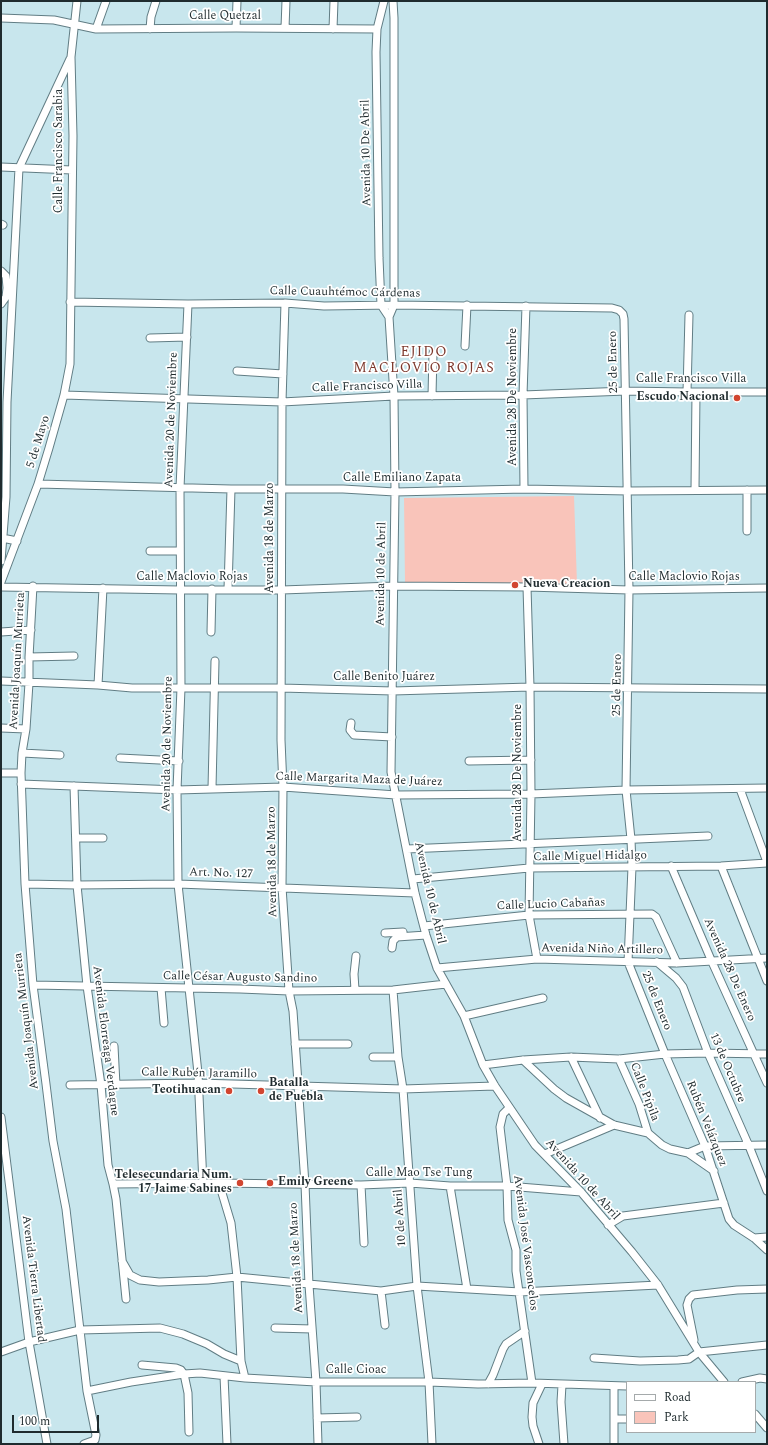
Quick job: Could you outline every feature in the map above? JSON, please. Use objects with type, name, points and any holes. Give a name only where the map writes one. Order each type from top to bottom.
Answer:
[{"type":"street","name":"Calle Francisco Sarabia","points":[[70,302],[73,136],[71,57],[77,1]]},
{"type":"street","points":[[96,29],[106,1]]},
{"type":"street","points":[[150,29],[151,17],[156,1]]},
{"type":"street","points":[[236,28],[237,1]]},
{"type":"street","points":[[285,28],[286,1]]},
{"type":"street","points":[[333,29],[334,1]]},
{"type":"street","name":"Avenida 10 De Abril","points":[[381,305],[379,250],[377,29],[384,1]]},
{"type":"street","points":[[389,317],[394,305],[393,1]]},
{"type":"street","name":"Calle Quetzal","points":[[1,18],[54,20],[96,29],[377,29]]},
{"type":"street","points":[[1,561],[6,497],[7,402],[19,168],[71,57]]},
{"type":"street","points":[[1,168],[72,170]]},
{"type":"street","points":[[1,271],[6,276],[7,288],[6,297],[1,304]]},
{"type":"street","name":"Calle Cuauhtémoc Cárdenas","points":[[70,302],[188,304],[285,303],[324,306],[467,305],[612,308],[619,310]]},
{"type":"street","name":"5 de Mayo","points":[[1,582],[4,566],[17,540],[38,484],[64,395],[70,364],[70,302]]},
{"type":"street","name":"Avenida 18 de Marzo","points":[[285,303],[282,402],[282,887],[305,1184],[309,1285],[318,1418],[318,1444]]},
{"type":"street","name":"Avenida 20 de Noviembre","points":[[188,304],[180,488],[181,688],[177,790],[178,884],[198,1083],[203,1184]]},
{"type":"street","points":[[381,305],[389,317]]},
{"type":"street","points":[[466,346],[467,305]]},
{"type":"street","name":"Avenida 28 De Noviembre","points":[[524,489],[523,395],[526,306]]},
{"type":"street","name":"25 de Enero","points":[[619,310],[624,319],[628,491],[629,689],[626,790],[631,838],[632,867],[628,962],[665,1054]]},
{"type":"street","points":[[687,392],[689,315]]},
{"type":"street","name":"Avenida 10 de Abril","points":[[389,317],[394,396],[395,492],[392,586],[393,691],[391,772],[415,893],[425,931],[437,968],[464,1016],[483,1065],[494,1086],[535,1145],[581,1192],[658,1285],[699,1352],[723,1381]]},
{"type":"street","points":[[150,338],[186,337]]},
{"type":"street","points":[[432,396],[433,353]]},
{"type":"street","points":[[237,371],[283,374]]},
{"type":"street","name":"Calle Francisco Villa","points":[[64,395],[282,402],[394,396],[523,395],[626,391],[767,392]]},
{"type":"street","points":[[695,489],[696,392]]},
{"type":"street","name":"Calle Emiliano Zapata","points":[[38,484],[282,490],[344,489],[395,492],[524,489],[628,491],[695,489],[767,490]]},
{"type":"street","points":[[228,589],[231,489]]},
{"type":"street","points":[[747,490],[747,531]]},
{"type":"street","points":[[2,538],[17,540]]},
{"type":"street","points":[[150,551],[180,550]]},
{"type":"street","name":"Calle Maclovio Rojas","points":[[1,587],[33,586],[180,590],[282,590],[392,586],[527,587],[629,590],[767,588]]},
{"type":"street","name":"Avenida Joaquín Murrieta","points":[[33,586],[29,683],[21,773],[25,884],[34,985],[53,1141],[66,1209],[87,1391],[96,1435],[95,1440],[84,1444]]},
{"type":"street","name":"Avenida 28 De Noviembre","points":[[527,587],[531,760],[529,915],[537,959]]},
{"type":"street","points":[[98,685],[103,588]]},
{"type":"street","points":[[211,632],[212,589]]},
{"type":"street","points":[[1,632],[31,630]]},
{"type":"street","points":[[29,657],[74,656]]},
{"type":"street","points":[[212,788],[215,661]]},
{"type":"street","name":"Calle Benito Juárez","points":[[1,681],[132,688],[281,688],[393,691],[530,687],[767,689]]},
{"type":"street","points":[[351,723],[350,730],[354,735],[392,737]]},
{"type":"street","points":[[1,728],[26,729]]},
{"type":"street","points":[[22,753],[60,755]]},
{"type":"street","points":[[120,758],[179,761]]},
{"type":"street","points":[[469,760],[531,760]]},
{"type":"street","points":[[1,773],[21,773]]},
{"type":"street","name":"Calle Margarita Maza de Juárez","points":[[22,784],[177,790],[283,787],[396,795],[531,794],[626,790],[767,788]]},
{"type":"street","name":"Avenida Elorreaga Verdagne","points":[[74,786],[77,885],[87,986],[101,1085],[108,1165],[114,1184],[126,1299]]},
{"type":"street","points":[[740,789],[767,863]]},
{"type":"street","points":[[407,849],[631,838],[708,836]]},
{"type":"street","points":[[76,838],[103,838]]},
{"type":"street","name":"Calle Miguel Hidalgo","points":[[413,879],[529,868],[721,866],[767,863]]},
{"type":"street","name":"Avenida 28 De Enero","points":[[671,866],[712,962],[767,1083]]},
{"type":"street","points":[[721,866],[767,981]]},
{"type":"street","name":"Art. No. 127","points":[[25,884],[178,884],[415,893]]},
{"type":"street","name":"Calle Lucio Cabañas","points":[[425,931],[529,915],[655,915],[676,963]]},
{"type":"street","points":[[385,933],[425,931]]},
{"type":"street","points":[[392,948],[393,940],[397,937],[425,931]]},
{"type":"street","points":[[355,990],[354,974],[356,956]]},
{"type":"street","name":"Avenida Niño Artillero","points":[[437,968],[537,959],[676,963],[767,958]]},
{"type":"street","name":"13 de Octubre","points":[[657,962],[676,978],[683,987],[708,1053],[767,1191]]},
{"type":"street","name":"Calle César Augusto Sandino","points":[[34,985],[289,991],[393,990],[446,984]]},
{"type":"street","points":[[161,988],[164,1023]]},
{"type":"street","name":"10 de Abril","points":[[393,990],[398,1057],[404,1089],[417,1286],[429,1382],[432,1444]]},
{"type":"street","points":[[464,1016],[543,998]]},
{"type":"street","points":[[295,1044],[348,1044]]},
{"type":"street","points":[[114,1046],[116,1085]]},
{"type":"street","points":[[483,1065],[523,1060],[571,1057],[619,1059],[665,1054],[767,1054]]},
{"type":"street","name":"Rubén Velázquez","points":[[665,1054],[705,1146],[724,1202]]},
{"type":"street","points":[[373,1057],[398,1057]]},
{"type":"street","points":[[571,1057],[600,1118]]},
{"type":"street","name":"Calle Pípila","points":[[619,1059],[639,1104],[648,1133]]},
{"type":"street","points":[[523,1060],[554,1089],[566,1098],[600,1118],[614,1125],[648,1133],[662,1145],[670,1149],[688,1153],[714,1171]]},
{"type":"street","name":"Calle Rubén Jaramillo","points":[[70,1085],[198,1083],[404,1089],[494,1086]]},
{"type":"street","name":"Avenida José Vasconcelos","points":[[509,1108],[503,1114],[500,1127],[508,1220],[516,1250],[516,1271],[532,1383]]},
{"type":"street","name":"Avenida Tierra Libertad","points":[[1,1117],[3,1150],[29,1342],[47,1444]]},
{"type":"street","points":[[545,1154],[614,1125]]},
{"type":"street","points":[[688,1153],[705,1146],[767,1145]]},
{"type":"street","points":[[219,1183],[231,1223],[237,1277],[241,1361],[245,1378]]},
{"type":"street","name":"Calle Mao Tse Tung","points":[[114,1184],[219,1183],[361,1185],[410,1183],[450,1186],[506,1186],[581,1192]]},
{"type":"street","points":[[361,1185],[364,1243]]},
{"type":"street","points":[[450,1186],[467,1289]]},
{"type":"street","points":[[608,1225],[623,1216],[724,1202],[729,1219],[734,1225],[754,1238],[767,1250]]},
{"type":"street","points":[[754,1238],[767,1237]]},
{"type":"street","points":[[122,1261],[130,1275],[140,1280],[159,1282],[237,1277],[381,1291],[417,1286],[520,1292],[658,1285]]},
{"type":"street","points":[[694,1344],[687,1305],[689,1299],[693,1295],[737,1290],[767,1289]]},
{"type":"street","points":[[381,1291],[385,1325]]},
{"type":"street","points":[[1,1352],[29,1342],[80,1330],[160,1328],[183,1334],[241,1361]]},
{"type":"street","points":[[275,1328],[312,1329]]},
{"type":"street","points":[[488,1384],[506,1344],[525,1331]]},
{"type":"street","points":[[594,1358],[640,1361],[678,1360],[689,1358],[699,1352],[767,1345]]},
{"type":"street","points":[[142,1365],[176,1368],[181,1370],[184,1374],[188,1394],[189,1432]]},
{"type":"street","name":"Calle Cioac","points":[[87,1391],[130,1382],[200,1373],[245,1378],[316,1382],[429,1382],[488,1384],[532,1383],[626,1386]]},
{"type":"street","points":[[224,1376],[227,1444]]},
{"type":"street","points":[[746,1381],[760,1378],[767,1379]]},
{"type":"street","points":[[539,1444],[532,1417],[533,1403],[542,1384]]},
{"type":"street","points":[[562,1385],[561,1402],[564,1444]]},
{"type":"street","points":[[614,1386],[614,1444]]},
{"type":"street","points":[[756,1415],[767,1428]]},
{"type":"street","points":[[318,1418],[357,1417]]},
{"type":"street","points":[[614,1419],[626,1419]]},
{"type":"green space","points":[[574,496],[577,584],[405,583],[404,498]]},
{"type":"place","name":"Escudo Nacional","points":[[737,398]]},
{"type":"place","name":"Nueva Creacion","points":[[515,585]]},
{"type":"place","name":"Teotihuacan","points":[[229,1091]]},
{"type":"place","name":"Batalla de Puebla","points":[[261,1091]]},
{"type":"place","name":"Telesecundaria Num. 17 Jaime Sabines","points":[[240,1183]]},
{"type":"place","name":"Emily Greene","points":[[270,1183]]},
{"type":"district","name":"EJIDO MACLOVIO ROJAS","points":[[424,362]]}]
